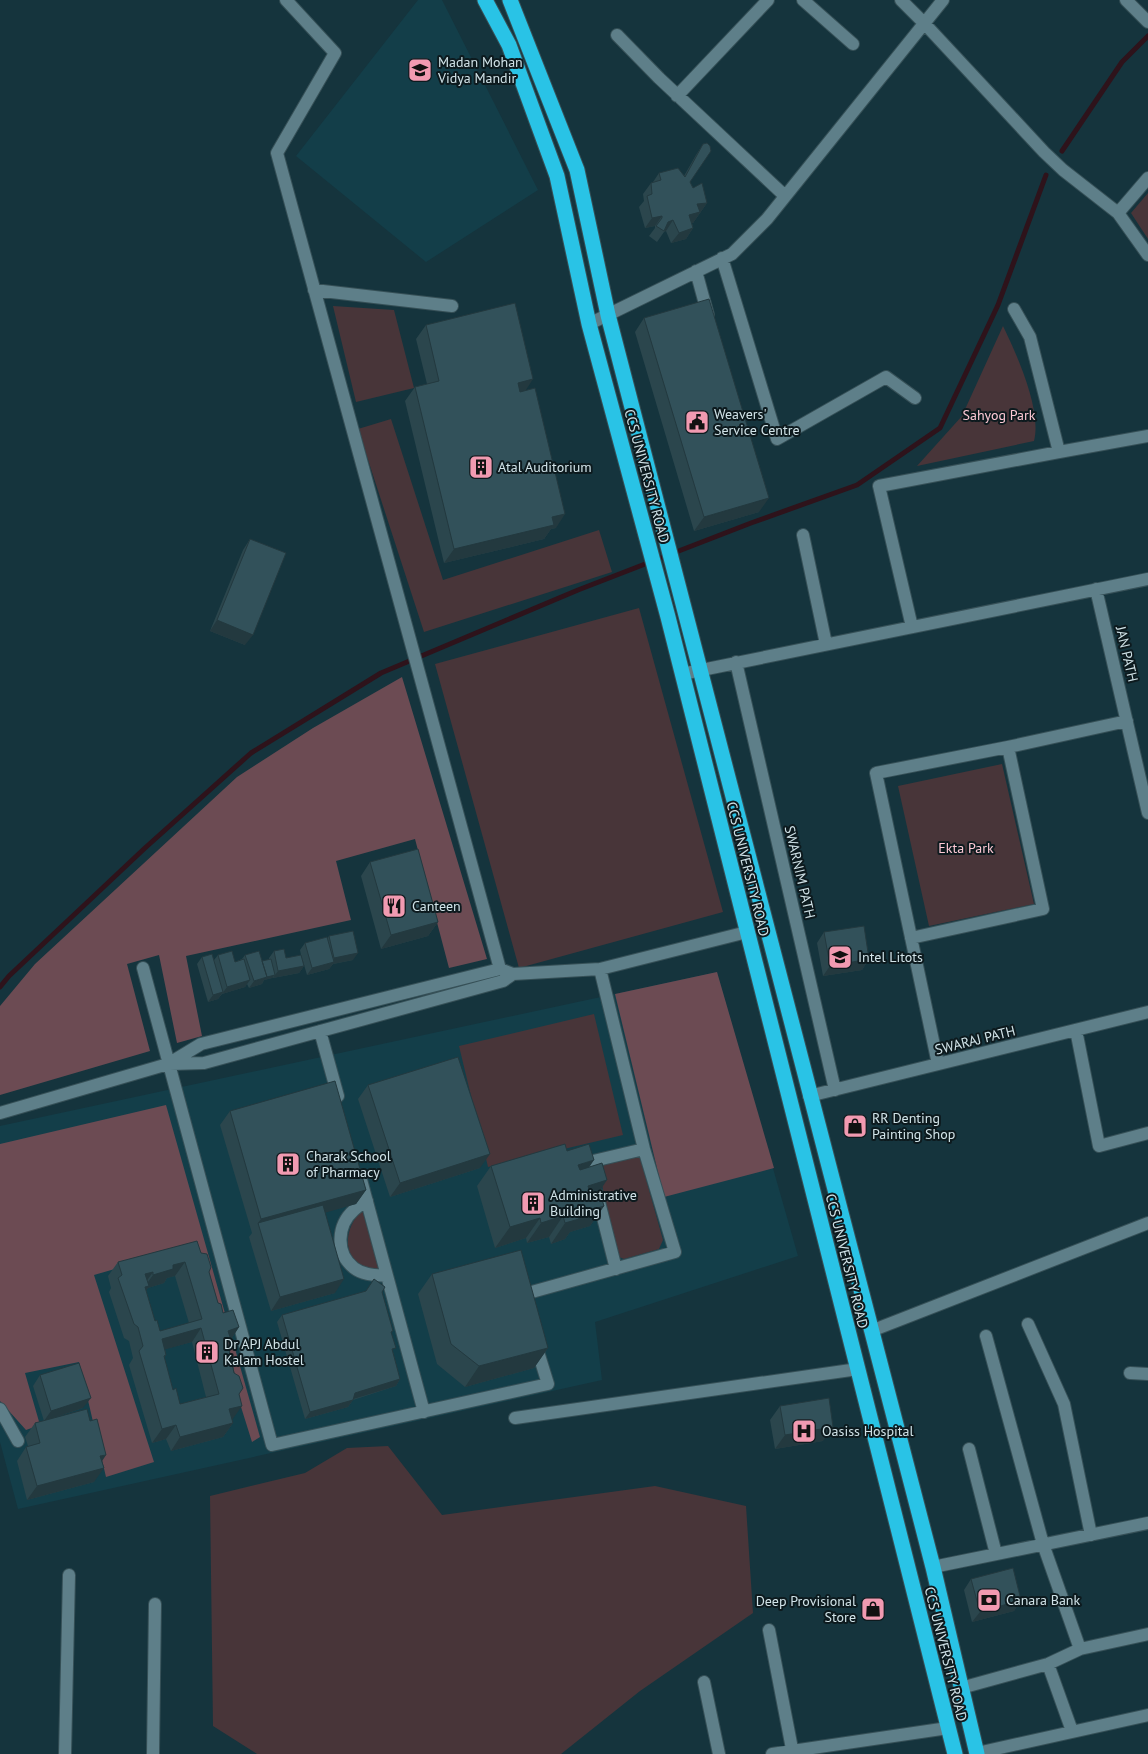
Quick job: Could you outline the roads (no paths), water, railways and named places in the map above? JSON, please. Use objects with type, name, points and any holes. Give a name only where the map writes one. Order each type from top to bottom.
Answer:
[{"type":"highway","name":"CCS UNIVERSITY ROAD","points":[[485,0],[508,45],[557,176],[589,324],[682,674],[954,1754]]},
{"type":"highway","name":"CCS UNIVERSITY ROAD","points":[[510,0],[577,170],[608,315],[699,670],[767,924],[809,1096],[933,1567],[977,1754]]},
{"type":"street","points":[[286,0],[334,53],[277,153],[500,969]]},
{"type":"street","points":[[677,96],[768,0]]},
{"type":"street","points":[[803,0],[853,44]]},
{"type":"street","points":[[901,0],[1044,152],[1063,170],[1118,213],[1148,255]]},
{"type":"street","points":[[589,324],[732,254],[767,219],[943,0]]},
{"type":"street","points":[[1126,0],[1148,22]]},
{"type":"street","points":[[617,35],[677,96],[785,196]]},
{"type":"street","points":[[1118,213],[1148,178]]},
{"type":"street","points":[[722,258],[778,439],[886,377],[915,398]]},
{"type":"street","points":[[696,271],[710,323]]},
{"type":"street","points":[[314,290],[452,306]]},
{"type":"street","points":[[1014,309],[1030,337],[1059,452]]},
{"type":"street","points":[[912,627],[879,486],[1148,436]]},
{"type":"street","points":[[803,535],[826,644]]},
{"type":"street","points":[[682,674],[1148,579]]},
{"type":"street","name":"JAN PATH","points":[[1096,589],[1148,812]]},
{"type":"street","name":"SWARNIM PATH","points":[[736,662],[835,1090]]},
{"type":"street","points":[[938,1064],[876,773],[1127,721]]},
{"type":"street","points":[[911,938],[1043,909],[1008,747]]},
{"type":"street","points":[[168,1064],[201,1044],[500,969],[513,974],[600,969],[747,932]]},
{"type":"street","points":[[142,968],[272,1445],[548,1384],[532,1331]]},
{"type":"street","points":[[526,1313],[521,1295],[676,1252],[644,1149],[600,969]]},
{"type":"street","points":[[0,1113],[168,1064],[204,1063],[503,981],[513,974]]},
{"type":"street","name":"SWARAJ PATH","points":[[809,1096],[1148,1012]]},
{"type":"street","points":[[1076,1030],[1099,1146],[1148,1134]]},
{"type":"street","points":[[320,1031],[341,1106]]},
{"type":"street","points":[[616,1269],[590,1162],[644,1149]]},
{"type":"street","points":[[356,1163],[424,1412]]},
{"type":"street","points":[[367,1201],[353,1210],[341,1228],[340,1244],[345,1258],[354,1268],[370,1275],[387,1276]]},
{"type":"street","points":[[871,1331],[1148,1223]]},
{"type":"street","points":[[1028,1324],[1064,1404],[1091,1535]]},
{"type":"street","points":[[986,1336],[1043,1544],[1080,1649]]},
{"type":"street","points":[[515,1418],[858,1369]]},
{"type":"street","points":[[1130,1373],[1148,1374]]},
{"type":"street","points":[[0,1409],[18,1441]]},
{"type":"street","points":[[969,1449],[996,1554]]},
{"type":"street","points":[[933,1567],[1148,1523]]},
{"type":"street","points":[[65,1754],[69,1575]]},
{"type":"street","points":[[153,1754],[155,1604]]},
{"type":"street","points":[[769,1630],[792,1752]]},
{"type":"street","points":[[961,1688],[1048,1664],[1080,1649],[1148,1634]]},
{"type":"street","points":[[1048,1664],[1072,1731]]},
{"type":"street","points":[[704,1682],[719,1754]]},
{"type":"street","points":[[977,1754],[1148,1715]]},
{"type":"street","points":[[772,1754],[948,1728]]},
{"type":"waterway","points":[[1062,151],[1122,62],[1148,36]]},
{"type":"waterway","points":[[0,987],[9,976],[145,848],[251,753],[381,673],[578,590],[751,523],[857,485],[940,428],[998,305],[1046,175]]},
{"type":"place","name":"Madan Mohan Vidya Mandir","points":[[420,70]]},
{"type":"place","name":"Weavers' Service Centre","points":[[697,422]]},
{"type":"place","name":"Atal Auditorium","points":[[481,467]]},
{"type":"place","name":"Canteen","points":[[394,906]]},
{"type":"place","name":"Intel Litots","points":[[840,957]]},
{"type":"place","name":"RR Denting Painting Shop","points":[[855,1126]]},
{"type":"place","name":"Charak School of Pharmacy","points":[[288,1164]]},
{"type":"place","name":"Administrative Building","points":[[533,1203]]},
{"type":"place","name":"Dr APJ Abdul Kalam Hostel","points":[[207,1352]]},
{"type":"place","name":"Oasiss Hospital","points":[[804,1431]]},
{"type":"place","name":"Canara Bank","points":[[989,1600]]},
{"type":"place","name":"Deep Provisional Store","points":[[873,1609]]},
{"type":"park label","name":"Sahyog Park","points":[[999,415]]},
{"type":"park label","name":"Ekta Park","points":[[966,848]]}]
